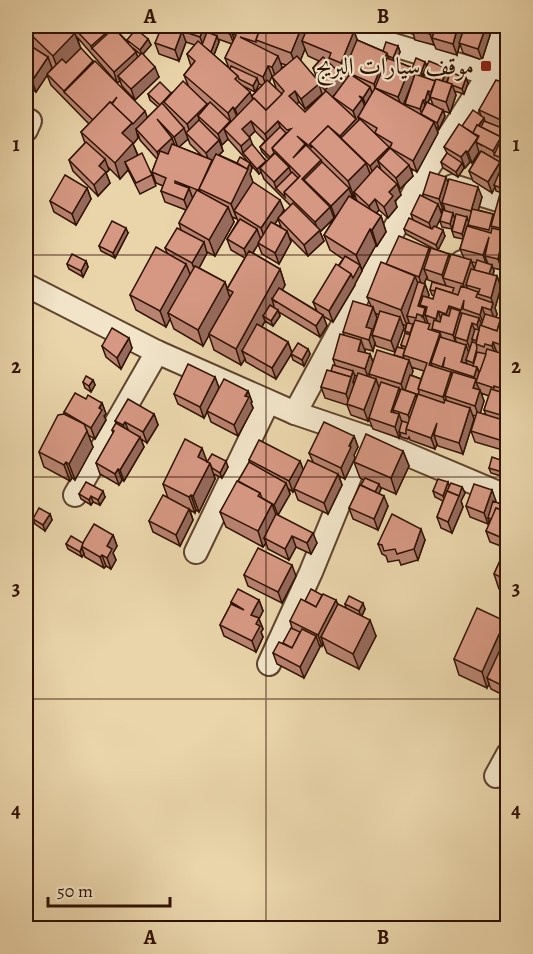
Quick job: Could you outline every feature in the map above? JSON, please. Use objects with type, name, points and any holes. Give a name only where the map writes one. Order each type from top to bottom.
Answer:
[{"type":"street","points":[[332,26],[498,77]]},
{"type":"street","points":[[295,413],[401,239],[423,176],[498,77],[503,26]]},
{"type":"street","points":[[26,119],[30,121],[26,130]]},
{"type":"street","points":[[423,176],[507,204]]},
{"type":"street","points":[[438,257],[506,270],[507,262]]},
{"type":"street","points":[[26,285],[157,352],[268,402],[366,437],[507,497]]},
{"type":"street","points":[[75,495],[157,352]]},
{"type":"street","points":[[196,552],[268,402]]},
{"type":"street","points":[[269,664],[311,572],[366,437]]},
{"type":"street","points":[[496,776],[507,754]]},
{"type":"building","points":[[26,26],[68,26],[75,33],[53,56],[26,30]]},
{"type":"building","points":[[72,26],[114,26],[91,46]]},
{"type":"building","points":[[162,26],[204,26],[200,37],[182,31],[175,50],[155,43]]},
{"type":"building","points":[[208,26],[233,26],[230,34]]},
{"type":"building","points":[[235,26],[261,26],[256,42],[240,37],[278,56],[272,67],[268,66],[263,77],[225,58],[236,35],[232,33]]},
{"type":"building","points":[[261,26],[302,26],[291,53],[256,40]]},
{"type":"building","points":[[308,26],[340,26],[354,31],[341,63],[329,58],[331,53],[302,41]]},
{"type":"building","points":[[412,26],[432,26],[430,34],[411,29]]},
{"type":"building","points":[[436,26],[458,26],[453,44],[432,38]]},
{"type":"building","points":[[465,26],[486,26],[478,49],[459,43]]},
{"type":"building","points":[[114,28],[136,52],[114,72],[92,48]]},
{"type":"building","points":[[136,29],[148,39],[140,50],[127,40]]},
{"type":"building","points":[[207,32],[217,36],[211,52],[202,45]]},
{"type":"building","points":[[357,40],[387,53],[374,84],[344,71]]},
{"type":"building","points":[[198,41],[238,76],[235,79],[250,92],[235,109],[233,107],[228,113],[184,75],[195,61],[187,54]]},
{"type":"building","points":[[386,42],[398,46],[393,58],[383,51]]},
{"type":"building","points":[[26,43],[48,57],[32,81],[26,76]]},
{"type":"building","points":[[81,48],[93,61],[64,91],[47,74],[62,59],[66,63]]},
{"type":"building","points":[[142,53],[155,67],[131,89],[118,76]]},
{"type":"building","points":[[297,56],[320,83],[301,99],[295,91],[289,96],[305,112],[326,91],[356,119],[340,136],[328,126],[310,144],[312,148],[297,136],[305,144],[293,158],[306,145],[321,160],[302,179],[330,207],[315,222],[284,192],[300,176],[272,148],[291,129],[287,130],[278,121],[265,134],[251,121],[242,129],[250,138],[241,146],[224,129],[254,98],[266,110],[275,101],[284,91],[272,77]]},
{"type":"building","points":[[323,57],[340,73],[325,90],[319,84],[324,79],[313,68]]},
{"type":"building","points":[[387,58],[410,67],[398,97],[375,88]]},
{"type":"building","points":[[416,58],[425,62],[421,73],[412,69]]},
{"type":"building","points":[[95,61],[145,111],[133,124],[112,104],[117,97],[93,120],[64,92]]},
{"type":"building","points":[[429,61],[448,69],[442,81],[423,74]]},
{"type":"building","points":[[231,66],[257,78],[253,86],[239,79],[230,69]]},
{"type":"building","points":[[450,72],[466,78],[462,89],[447,83]]},
{"type":"building","points":[[350,74],[370,87],[363,98],[359,96],[362,99],[353,111],[333,97]]},
{"type":"building","points":[[415,74],[435,81],[420,109],[405,104]]},
{"type":"building","points":[[436,79],[452,84],[446,102],[430,97]]},
{"type":"building","points":[[267,80],[282,94],[266,110],[252,96]]},
{"type":"building","points":[[496,80],[507,84],[507,97],[501,94],[507,98],[505,122],[479,110]]},
{"type":"building","points":[[183,81],[207,104],[187,124],[164,102]]},
{"type":"building","points":[[160,82],[171,93],[160,105],[148,94]]},
{"type":"building","points":[[375,88],[434,122],[413,161],[390,148],[392,143],[375,133],[377,128],[358,117]]},
{"type":"building","points":[[110,102],[132,123],[122,133],[133,143],[115,163],[81,132]]},
{"type":"building","points":[[210,102],[230,121],[218,134],[198,116]]},
{"type":"building","points":[[427,102],[443,110],[437,123],[421,114]]},
{"type":"building","points":[[162,103],[184,128],[174,137],[157,119],[172,138],[157,152],[136,129]]},
{"type":"building","points":[[473,110],[484,118],[473,133],[462,126]]},
{"type":"building","points":[[360,119],[389,147],[370,166],[341,138]]},
{"type":"building","points":[[199,120],[219,140],[206,153],[186,133]]},
{"type":"building","points":[[484,121],[507,130],[506,135],[504,134],[501,139],[481,127]]},
{"type":"building","points":[[459,124],[478,137],[468,152],[466,151],[461,157],[444,147]]},
{"type":"building","points":[[477,125],[501,137],[493,151],[476,142],[479,136],[473,133]]},
{"type":"building","points":[[328,126],[366,163],[348,181],[310,144]]},
{"type":"building","points":[[280,127],[286,133],[272,148],[274,153],[270,157],[260,147]]},
{"type":"building","points":[[504,134],[507,136],[507,160],[494,155]]},
{"type":"building","points":[[86,142],[105,159],[99,166],[106,172],[94,185],[69,160]]},
{"type":"building","points":[[172,144],[212,160],[200,191],[175,181],[189,188],[184,200],[161,191],[166,178],[152,172],[160,151],[168,154]]},
{"type":"building","points":[[252,144],[266,161],[257,169],[243,153]]},
{"type":"building","points":[[390,148],[409,165],[396,178],[378,161]]},
{"type":"building","points":[[481,151],[500,162],[488,182],[469,171]]},
{"type":"building","points":[[142,153],[152,175],[136,183],[125,162]]},
{"type":"building","points":[[275,153],[289,167],[274,182],[260,168]]},
{"type":"building","points":[[447,153],[462,163],[456,172],[441,162]]},
{"type":"building","points":[[216,154],[248,169],[231,204],[199,189]]},
{"type":"building","points":[[240,157],[250,163],[247,169],[237,163]]},
{"type":"building","points":[[322,162],[349,188],[331,206],[304,180]]},
{"type":"building","points":[[377,166],[397,184],[389,192],[393,196],[384,207],[375,199],[369,206],[354,192]]},
{"type":"building","points":[[500,171],[507,174],[503,189],[494,185]]},
{"type":"building","points":[[292,172],[298,178],[284,192],[285,197],[276,188]]},
{"type":"building","points":[[430,172],[446,177],[439,199],[423,194]]},
{"type":"building","points":[[65,175],[87,188],[72,214],[50,201]]},
{"type":"building","points":[[449,179],[478,187],[471,211],[442,203]]},
{"type":"building","points":[[253,182],[280,200],[261,228],[234,211]]},
{"type":"building","points":[[197,190],[228,207],[209,240],[179,223]]},
{"type":"building","points":[[500,194],[507,196],[507,217],[504,229],[491,226]]},
{"type":"building","points":[[420,195],[438,204],[429,223],[411,214]]},
{"type":"building","points":[[349,196],[381,216],[372,230],[370,229],[356,255],[324,235]]},
{"type":"building","points":[[293,203],[320,230],[304,245],[278,218]]},
{"type":"building","points":[[472,209],[493,214],[489,230],[468,225]]},
{"type":"building","points":[[443,210],[453,213],[450,224],[440,221]]},
{"type":"building","points":[[456,214],[467,217],[462,234],[452,231]]},
{"type":"building","points":[[409,218],[432,229],[434,226],[443,230],[436,245],[404,229]]},
{"type":"building","points":[[240,219],[257,229],[244,249],[227,239]]},
{"type":"building","points":[[112,221],[126,228],[113,253],[99,246]]},
{"type":"building","points":[[271,222],[287,231],[275,253],[258,243]]},
{"type":"building","points":[[467,226],[491,233],[492,228],[504,231],[498,259],[485,256],[489,237],[483,255],[460,249]]},
{"type":"building","points":[[177,228],[204,242],[192,263],[165,248]]},
{"type":"building","points":[[399,236],[429,248],[419,277],[386,264]]},
{"type":"building","points":[[156,247],[186,264],[160,311],[130,295]]},
{"type":"building","points":[[431,248],[449,254],[442,275],[424,269]]},
{"type":"building","points":[[249,251],[280,269],[236,349],[209,334],[233,292],[227,289]]},
{"type":"building","points":[[72,254],[86,261],[81,271],[67,264]]},
{"type":"building","points":[[451,254],[471,260],[463,284],[443,278]]},
{"type":"building","points":[[345,256],[360,265],[353,278],[339,266]]},
{"type":"building","points":[[477,260],[492,265],[489,274],[474,270]]},
{"type":"building","points":[[381,262],[415,276],[401,310],[367,297]]},
{"type":"building","points":[[336,264],[351,274],[329,311],[313,302]]},
{"type":"building","points":[[507,264],[507,294],[500,293]]},
{"type":"building","points":[[195,266],[225,282],[198,330],[168,313]]},
{"type":"building","points":[[471,269],[497,276],[491,298],[478,294],[480,289],[466,285]]},
{"type":"building","points":[[418,282],[425,284],[418,306],[425,308],[423,316],[417,314],[416,318],[407,316]]},
{"type":"building","points":[[432,282],[454,288],[452,293],[436,288],[435,291],[430,290]]},
{"type":"building","points":[[461,286],[478,292],[476,297],[493,303],[491,310],[482,307],[480,315],[463,309],[464,300],[461,310],[449,306],[446,314],[438,311],[436,319],[425,315],[427,307],[420,305],[423,296],[433,299],[436,288],[458,295]]},
{"type":"building","points":[[279,288],[323,315],[316,326],[272,299]]},
{"type":"building","points":[[353,301],[373,307],[366,327],[372,329],[369,340],[343,332]]},
{"type":"building","points":[[270,305],[278,310],[271,321],[263,316]]},
{"type":"building","points":[[507,307],[507,323],[503,322]]},
{"type":"building","points":[[451,308],[460,311],[453,335],[432,329],[434,320],[440,322],[442,314],[449,316]]},
{"type":"building","points":[[380,311],[400,317],[391,341],[372,335]]},
{"type":"building","points":[[462,313],[479,318],[477,325],[472,323],[467,341],[455,337]]},
{"type":"building","points":[[485,314],[502,319],[497,331],[481,326]]},
{"type":"building","points":[[415,320],[430,324],[428,329],[440,333],[429,365],[451,372],[443,397],[418,389],[427,363],[403,355]]},
{"type":"building","points":[[500,321],[507,323],[507,347],[493,342],[492,346],[485,344],[484,347],[476,344],[480,325],[497,331]]},
{"type":"building","points":[[407,323],[413,324],[410,333],[405,331]]},
{"type":"building","points":[[257,324],[288,342],[272,368],[242,351]]},
{"type":"building","points":[[112,328],[129,338],[117,358],[102,346]]},
{"type":"building","points":[[475,329],[479,330],[476,341],[472,339]]},
{"type":"building","points":[[405,333],[410,335],[406,347],[401,345]]},
{"type":"building","points":[[340,334],[361,340],[358,351],[370,354],[365,369],[333,359]]},
{"type":"building","points":[[440,337],[466,345],[461,362],[477,367],[474,377],[443,367],[445,357],[442,367],[431,363]]},
{"type":"building","points":[[472,342],[476,343],[477,348],[473,363],[466,360]]},
{"type":"building","points":[[298,343],[308,349],[302,360],[291,354]]},
{"type":"building","points":[[397,347],[405,349],[404,358],[394,355]]},
{"type":"building","points":[[487,349],[507,355],[507,390],[476,382]]},
{"type":"building","points":[[377,350],[409,360],[401,384],[369,374]]},
{"type":"building","points":[[477,352],[486,354],[480,371],[473,366]]},
{"type":"building","points":[[188,364],[215,377],[200,407],[174,394]]},
{"type":"building","points":[[333,365],[353,371],[351,377],[331,371]]},
{"type":"building","points":[[327,370],[351,377],[346,394],[321,387]]},
{"type":"building","points":[[453,372],[476,379],[473,388],[480,390],[475,406],[445,396]]},
{"type":"building","points":[[358,373],[376,379],[364,410],[347,404]]},
{"type":"building","points":[[410,375],[421,379],[418,395],[405,390]]},
{"type":"building","points":[[86,376],[93,380],[89,386],[83,382]]},
{"type":"building","points":[[224,379],[248,391],[245,396],[249,397],[234,425],[207,411]]},
{"type":"building","points":[[381,382],[399,388],[391,412],[399,414],[395,427],[369,418]]},
{"type":"building","points":[[401,389],[416,394],[408,415],[393,410]]},
{"type":"building","points":[[491,389],[507,394],[507,417],[484,410]]},
{"type":"building","points":[[75,393],[86,399],[88,395],[102,403],[99,408],[102,410],[91,428],[64,412]]},
{"type":"building","points":[[418,394],[444,403],[445,400],[470,408],[459,443],[434,435],[437,423],[431,438],[406,429]]},
{"type":"building","points":[[128,399],[154,414],[143,432],[125,422],[123,425],[115,421]]},
{"type":"building","points":[[477,412],[503,420],[502,424],[507,426],[506,442],[471,431]]},
{"type":"building","points":[[64,414],[84,424],[87,431],[69,464],[66,462],[64,465],[39,452],[58,415]]},
{"type":"building","points":[[402,421],[408,423],[406,434],[399,432]]},
{"type":"building","points":[[324,422],[354,436],[341,468],[309,453]]},
{"type":"building","points":[[116,423],[140,437],[120,470],[118,469],[115,474],[96,463]]},
{"type":"building","points":[[366,434],[403,451],[391,478],[354,462]]},
{"type":"building","points":[[185,439],[202,448],[198,457],[210,463],[193,496],[189,497],[163,484]]},
{"type":"building","points":[[259,440],[300,461],[289,481],[249,460]]},
{"type":"building","points":[[507,446],[507,466],[502,464]]},
{"type":"building","points":[[212,454],[226,461],[220,473],[207,462]]},
{"type":"building","points":[[492,457],[503,461],[502,472],[489,468]]},
{"type":"building","points":[[308,460],[338,474],[324,503],[294,489]]},
{"type":"building","points":[[249,462],[286,483],[274,505],[262,498],[260,493],[238,481]]},
{"type":"building","points":[[365,478],[379,484],[375,492],[361,485]]},
{"type":"building","points":[[438,479],[448,482],[443,496],[433,491]]},
{"type":"building","points":[[237,481],[260,493],[258,496],[272,504],[258,531],[220,512]]},
{"type":"building","points":[[86,482],[103,491],[98,500],[91,496],[89,500],[79,494]]},
{"type":"building","points":[[451,483],[462,487],[459,496],[447,491]]},
{"type":"building","points":[[474,484],[492,490],[484,513],[466,506]]},
{"type":"building","points":[[360,485],[384,496],[374,519],[349,508]]},
{"type":"building","points":[[447,491],[459,496],[448,522],[437,517]]},
{"type":"building","points":[[163,495],[189,509],[176,535],[149,521]]},
{"type":"building","points":[[503,499],[507,500],[506,512],[496,508],[492,519],[488,518],[493,501],[501,504]]},
{"type":"building","points":[[39,508],[50,514],[43,525],[33,519]]},
{"type":"building","points":[[496,508],[506,512],[507,508],[507,540],[486,531]]},
{"type":"building","points":[[276,514],[313,533],[307,543],[292,536],[285,549],[264,538]]},
{"type":"building","points":[[392,514],[421,529],[414,549],[397,554],[395,549],[384,551],[382,545],[378,544]]},
{"type":"building","points":[[94,524],[113,535],[107,546],[112,549],[107,558],[102,555],[100,557],[81,546]]},
{"type":"building","points":[[71,536],[83,543],[80,552],[66,544]]},
{"type":"building","points":[[507,545],[507,580],[494,574]]},
{"type":"building","points":[[258,548],[292,565],[278,592],[244,575]]},
{"type":"building","points":[[238,589],[259,600],[251,615],[259,618],[256,624],[260,626],[252,641],[220,625],[231,604],[244,610],[231,602]]},
{"type":"building","points":[[311,589],[322,595],[316,607],[305,601]]},
{"type":"building","points":[[323,594],[336,600],[318,635],[290,621],[301,599],[316,607]]},
{"type":"building","points":[[349,596],[363,603],[359,611],[345,604]]},
{"type":"building","points":[[338,604],[370,620],[353,654],[321,637]]},
{"type":"building","points":[[477,608],[505,621],[482,672],[454,659]]},
{"type":"building","points":[[291,628],[300,632],[292,648],[283,643]]},
{"type":"building","points":[[302,629],[316,636],[300,667],[273,653],[279,642],[292,648]]},
{"type":"building","points":[[507,638],[507,650],[503,648]]},
{"type":"building","points":[[499,652],[507,656],[507,688],[487,678]]},
{"type":"place","name":"موقف سيارات البريج","points":[[486,66]]}]
